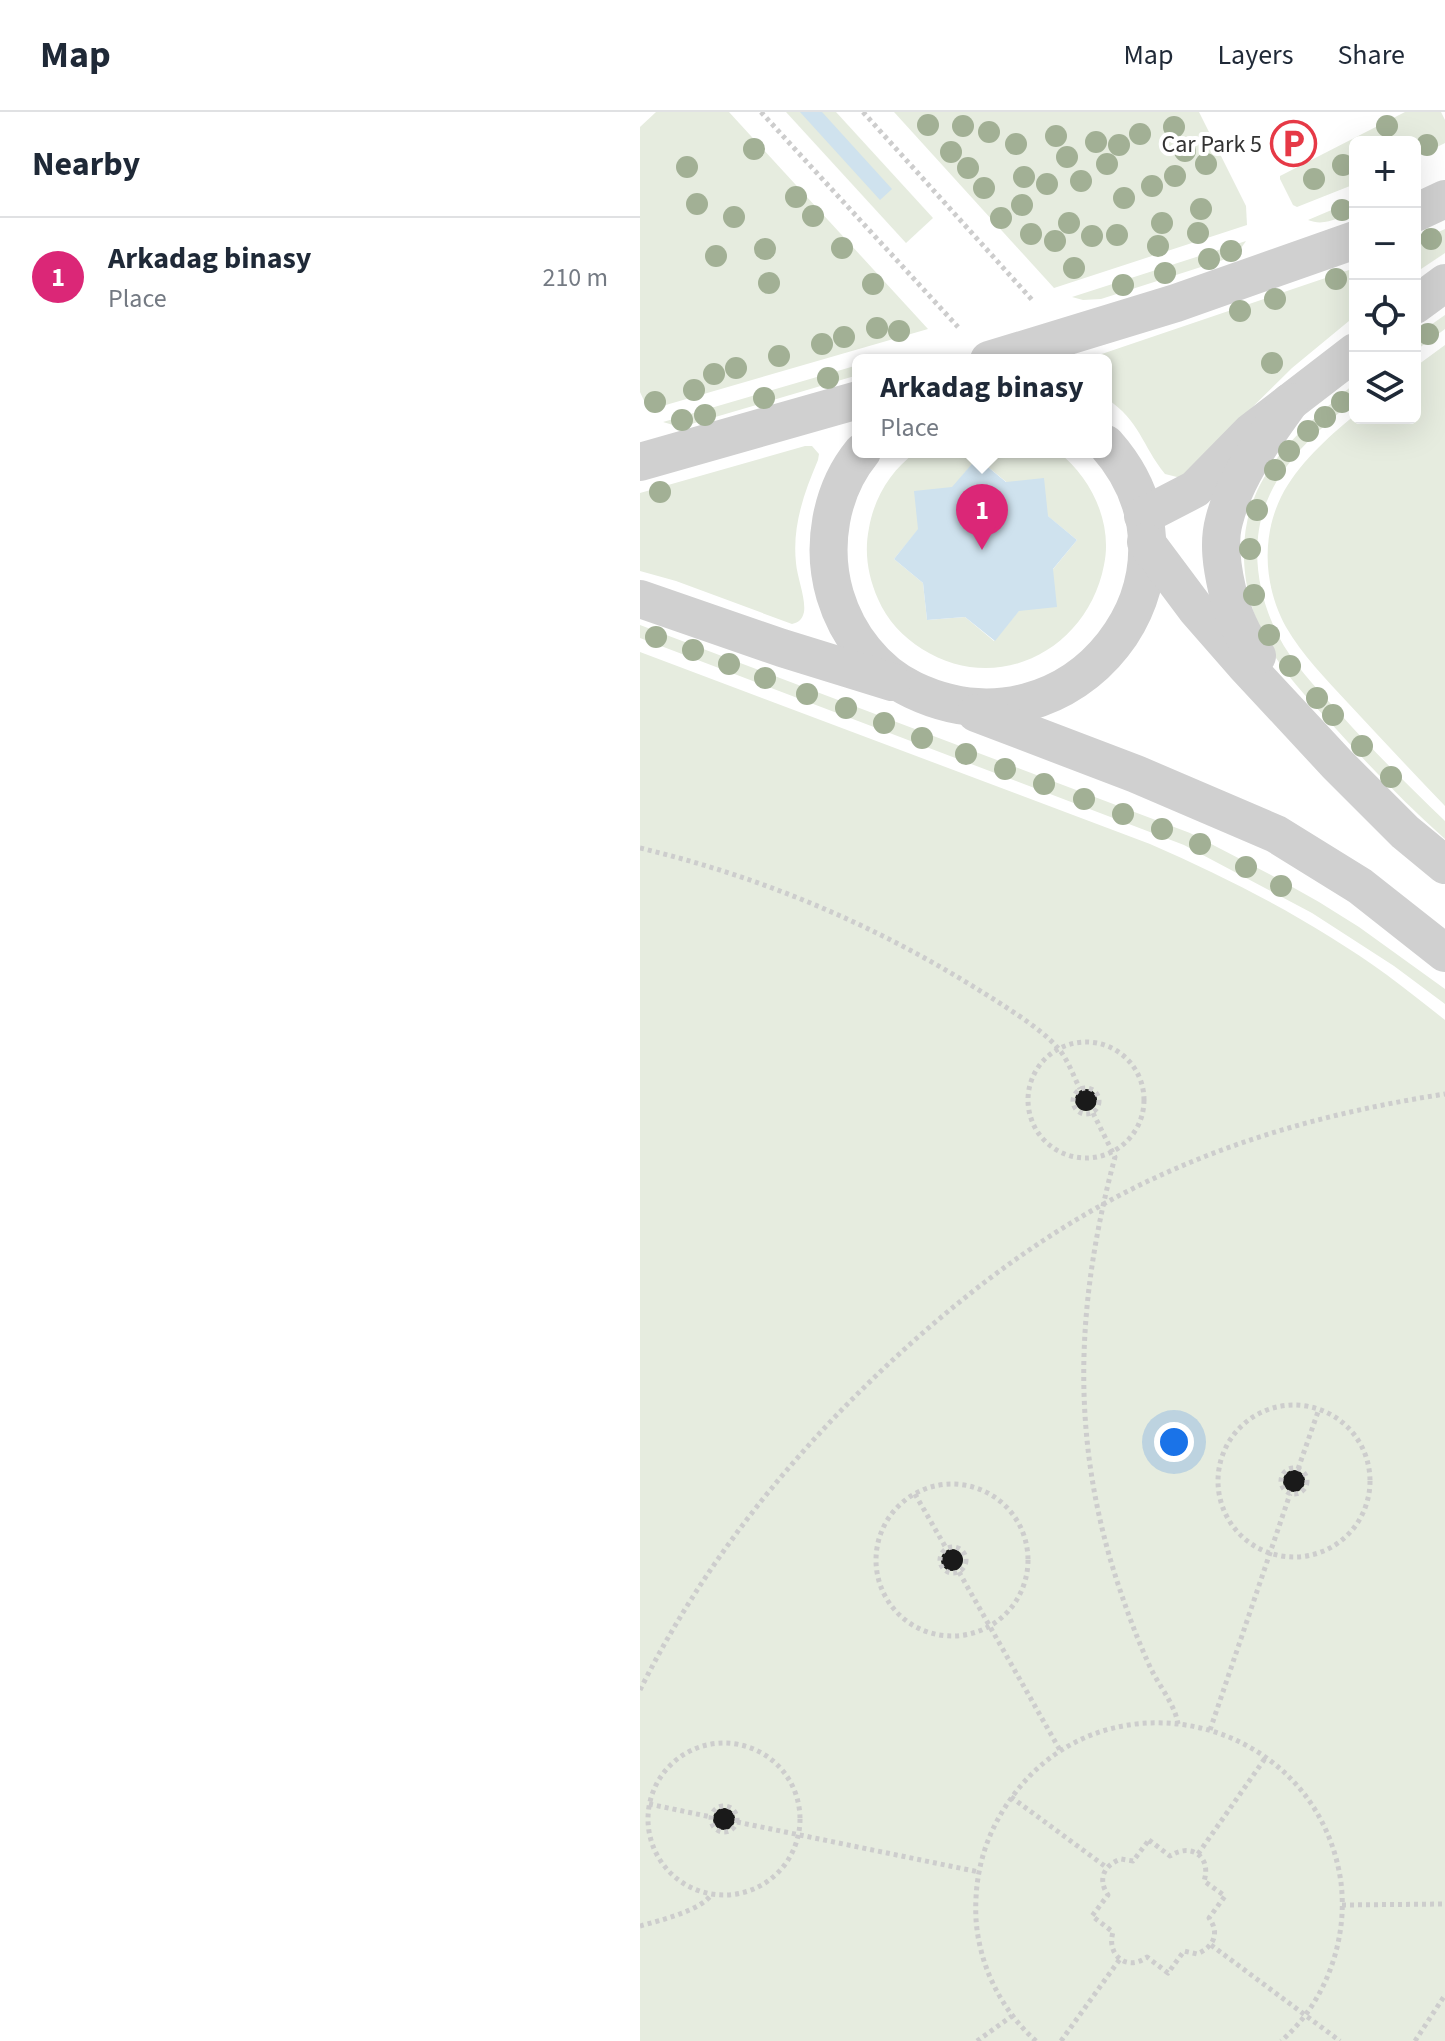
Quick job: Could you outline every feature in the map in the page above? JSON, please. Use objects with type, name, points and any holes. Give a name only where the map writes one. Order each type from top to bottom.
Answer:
[{"type":"street","points":[[1421,210],[1445,199]]},
{"type":"street","points":[[1024,354],[1349,242]]},
{"type":"street","points":[[1421,301],[1445,283]]},
{"type":"street","points":[[954,705],[1007,707],[1045,697],[1080,678],[1100,661],[1130,619],[1142,581],[1145,529],[1195,489],[1251,432],[1349,357]]},
{"type":"street","points":[[1290,402],[1264,437],[1235,490],[1223,523],[1221,563],[1230,602],[1246,641],[1337,764]]},
{"type":"street","points":[[640,462],[852,403]]},
{"type":"street","points":[[1112,452],[1124,467],[1135,491],[1145,529],[1196,609],[1337,764],[1405,832],[1445,865]]},
{"type":"street","points":[[858,458],[844,480],[834,505],[828,544],[831,582],[839,608],[858,642],[884,671],[929,698],[1136,774],[1276,834],[1360,886],[1445,953]]},
{"type":"street","points":[[640,599],[905,686]]},
{"type":"path","points":[[761,112],[958,327]]},
{"type":"path","points":[[863,112],[1034,302]]},
{"type":"path","points":[[640,848],[775,888],[853,921],[914,952],[964,980],[1040,1032],[1059,1049],[1080,1089]]},
{"type":"path","points":[[1088,1042],[1103,1044],[1117,1051],[1138,1072],[1145,1102],[1143,1117],[1126,1143],[1100,1158],[1085,1159],[1056,1150],[1044,1141],[1035,1128],[1028,1099],[1030,1084],[1046,1058],[1059,1049],[1088,1042]]},
{"type":"path","points":[[1087,1087],[1099,1094],[1098,1108],[1093,1113],[1086,1115],[1074,1107],[1075,1094],[1080,1089],[1087,1087]]},
{"type":"path","points":[[640,1690],[672,1630],[771,1488],[824,1426],[908,1346],[976,1288],[1043,1240],[1103,1206],[1211,1154],[1280,1131],[1363,1109],[1445,1094]]},
{"type":"path","points":[[1093,1113],[1115,1157],[1088,1288],[1083,1357],[1085,1413],[1093,1479],[1110,1558],[1128,1614],[1178,1724]]},
{"type":"path","points":[[1279,1407],[1319,1409],[1351,1431],[1362,1448],[1369,1466],[1370,1486],[1366,1506],[1357,1524],[1344,1538],[1327,1549],[1309,1556],[1289,1557],[1269,1553],[1251,1545],[1225,1515],[1219,1496],[1218,1477],[1222,1457],[1231,1439],[1244,1424],[1260,1413],[1279,1407]]},
{"type":"path","points":[[1298,1469],[1319,1409]]},
{"type":"path","points":[[1291,1468],[1298,1469],[1304,1472],[1307,1486],[1297,1495],[1290,1494],[1280,1484],[1281,1477],[1291,1468]]},
{"type":"path","points":[[953,1484],[973,1487],[991,1494],[1007,1506],[1019,1522],[1029,1560],[1026,1580],[1006,1614],[990,1626],[952,1636],[932,1633],[898,1613],[886,1598],[876,1560],[879,1540],[899,1506],[915,1494],[933,1486],[953,1484]]},
{"type":"path","points":[[915,1494],[946,1548]]},
{"type":"path","points":[[1210,1730],[1290,1494]]},
{"type":"path","points":[[953,1546],[965,1553],[965,1567],[959,1572],[953,1574],[941,1567],[939,1560],[946,1548],[953,1546]]},
{"type":"path","points":[[959,1572],[1061,1752]]},
{"type":"path","points":[[1036,2041],[1012,2016],[994,1987],[983,1960],[975,1904],[985,1847],[1011,1797],[1031,1775],[1061,1752],[1078,1741],[1105,1731],[1162,1723],[1210,1730],[1244,1743],[1291,1777],[1324,1824],[1340,1879],[1340,1936],[1333,1964],[1321,1991],[1306,2015],[1281,2041]]},
{"type":"path","points":[[739,1745],[775,1763],[787,1778],[796,1796],[800,1815],[798,1835],[791,1854],[780,1870],[765,1883],[747,1892],[712,1894],[689,1887],[673,1876],[660,1861],[651,1843],[649,1804],[667,1768],[682,1756],[700,1747],[739,1745]]},
{"type":"path","points":[[1198,1854],[1266,1757]]},
{"type":"path","points":[[1011,1797],[1106,1867]]},
{"type":"path","points":[[649,1804],[711,1817]]},
{"type":"path","points":[[727,1806],[737,1815],[737,1822],[728,1832],[721,1832],[711,1823],[711,1817],[714,1810],[727,1806]]},
{"type":"path","points":[[737,1822],[979,1872]]},
{"type":"path","points":[[1149,1840],[1170,1856],[1182,1850],[1198,1854],[1206,1868],[1204,1881],[1225,1896],[1209,1918],[1215,1929],[1211,1945],[1197,1954],[1184,1951],[1168,1973],[1147,1957],[1136,1963],[1120,1959],[1111,1944],[1113,1932],[1092,1916],[1108,1895],[1102,1883],[1106,1867],[1121,1859],[1133,1861],[1149,1840]]},
{"type":"path","points":[[640,1926],[689,1910],[712,1894]]},
{"type":"path","points":[[1342,1905],[1445,1904]]},
{"type":"path","points":[[1211,1945],[1340,2041]]},
{"type":"path","points":[[1061,2041],[1120,1959]]},
{"type":"path","points":[[1415,2041],[1445,1995]]},
{"type":"path","points":[[977,2041],[1012,2016]]},
{"type":"shaded area","points":[[656,112],[729,112],[928,329],[652,409],[647,407],[640,392],[640,127]]},
{"type":"shaded area","points":[[786,112],[836,112],[933,218],[906,243]]},
{"type":"shaded area","points":[[894,112],[1199,112],[1246,206],[1247,225],[1054,288]]},
{"type":"shaded area","points":[[1405,112],[1441,112],[1445,120],[1445,143],[1421,155],[1421,136],[1358,136]]},
{"type":"shaded area","points":[[1349,141],[1349,186],[1297,207],[1293,205],[1280,176]]},
{"type":"shaded area","points":[[1349,203],[1349,213],[1326,222],[1308,220]]},
{"type":"shaded area","points":[[1445,229],[1445,253],[1421,269],[1421,240]]},
{"type":"shaded area","points":[[1246,241],[1239,251],[1226,259],[1101,299],[1072,297]]},
{"type":"shaded area","points":[[1349,270],[1349,321],[1292,368],[1181,478],[1165,474],[1134,425],[1112,402],[1112,354],[1102,354]]},
{"type":"shaded area","points":[[1445,315],[1445,329],[1421,347],[1421,332]]},
{"type":"shaded area","points":[[1445,345],[1445,806],[1299,647],[1286,627],[1273,596],[1268,562],[1270,529],[1281,497],[1304,463],[1324,442],[1349,420],[1349,424],[1421,424],[1421,363]]},
{"type":"shaded area","points":[[852,367],[852,377],[688,425],[663,422]]},
{"type":"shaded area","points":[[1349,388],[1349,404],[1287,466],[1263,512],[1257,551],[1267,610],[1297,665],[1367,743],[1445,821],[1445,839],[1376,772],[1288,675],[1255,617],[1245,575],[1244,554],[1250,511],[1257,491],[1276,460],[1313,419]]},
{"type":"shaded area","points":[[812,446],[819,454],[804,497],[796,536],[796,563],[804,606],[801,619],[792,624],[676,581],[640,571],[640,493]]},
{"type":"shaded area","points":[[908,458],[977,458],[1065,458],[1080,474],[1097,502],[1105,533],[1104,565],[1095,595],[1080,620],[1059,641],[1036,656],[1009,666],[980,668],[951,663],[908,639],[882,607],[868,564],[871,517],[891,476]],"holes":[[[977,458],[1077,540],[994,641],[965,617],[927,620],[923,583],[894,559]]]},
{"type":"shaded area","points":[[640,625],[1190,833],[1271,875],[1359,927],[1445,989],[1445,1004],[1394,966],[1312,913],[1184,845],[640,638]]},
{"type":"shaded area","points":[[640,652],[1181,858],[1242,887],[1331,937],[1445,1020],[1445,2041],[640,2041]]},
{"type":"water","points":[[800,112],[822,112],[892,189],[880,200]]},
{"type":"water","points":[[977,458],[1006,482],[1044,478],[1048,516],[1077,540],[1053,569],[1057,607],[1019,611],[995,641],[965,617],[927,620],[923,583],[894,559],[918,529],[914,491],[952,487]]},
{"type":"building","points":[[1086,1089],[1094,1092],[1097,1100],[1094,1108],[1086,1111],[1078,1108],[1075,1100],[1078,1092]]},
{"type":"building","points":[[1294,1470],[1302,1473],[1305,1481],[1302,1489],[1294,1492],[1286,1489],[1283,1481],[1286,1473]]},
{"type":"building","points":[[952,1549],[960,1552],[963,1560],[960,1568],[952,1571],[944,1568],[941,1560],[944,1552]]},
{"type":"building","points":[[724,1808],[732,1811],[735,1819],[732,1827],[724,1830],[716,1827],[713,1819],[716,1811]]},
{"type":"place","name":"Car Park 5","points":[[1293,144]]},
{"type":"place","name":"Arkadag binasy","points":[[982,550]]}]
